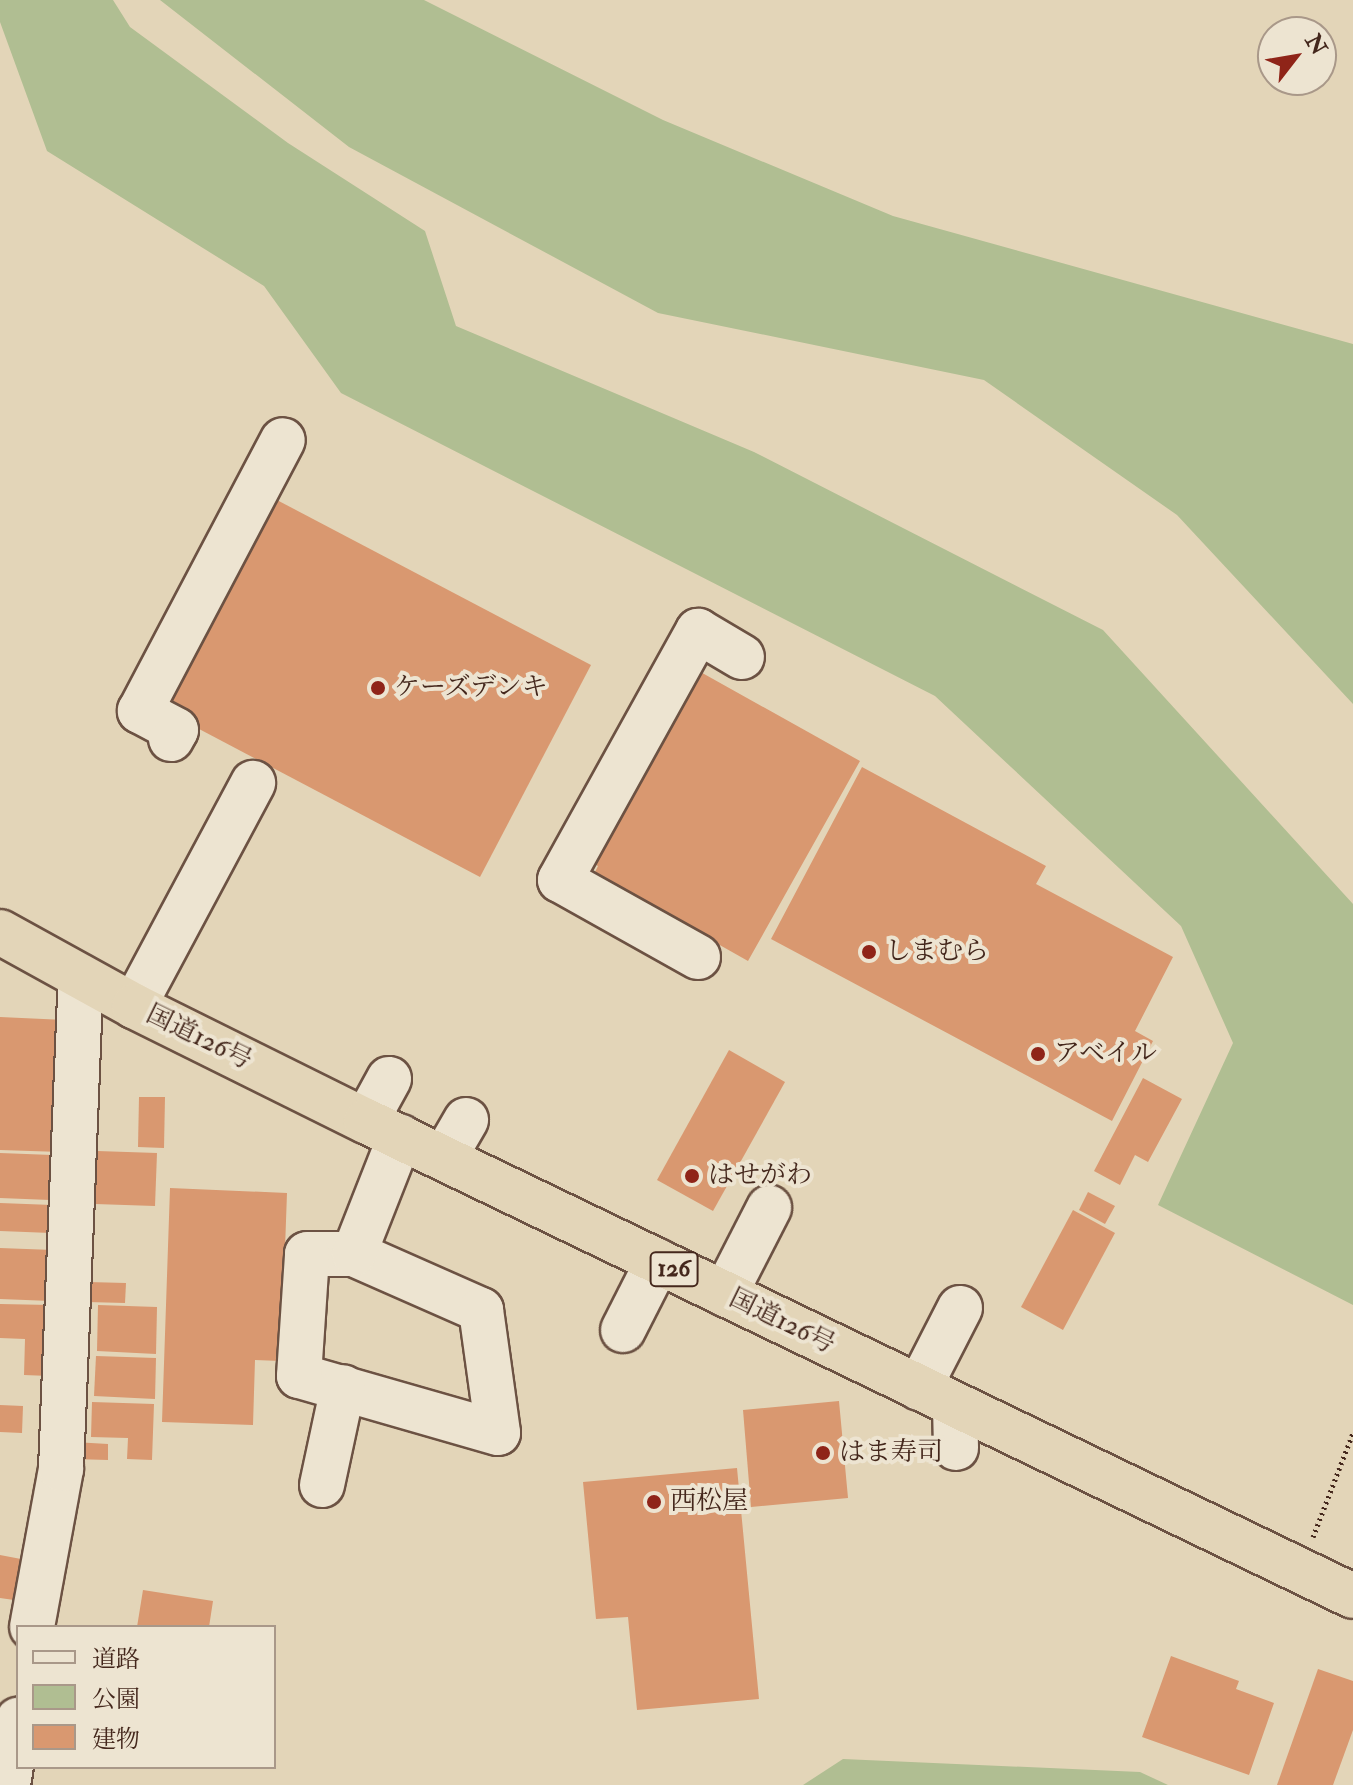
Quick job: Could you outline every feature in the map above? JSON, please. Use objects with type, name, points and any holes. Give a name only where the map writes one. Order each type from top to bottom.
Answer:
[{"type":"highway","name":"国道126号","points":[[0,932],[134,1006],[725,1294],[943,1414],[1353,1596]]},
{"type":"street","points":[[171,739],[176,730],[140,711],[283,440]]},
{"type":"street","points":[[698,957],[560,880],[698,631],[742,657]]},
{"type":"street","points":[[134,1006],[253,783]]},
{"type":"street","points":[[32,1625],[61,1469],[81,977]]},
{"type":"street","points":[[354,1254],[383,1129],[389,1079]]},
{"type":"street","points":[[444,1158],[466,1120]]},
{"type":"street","points":[[725,1294],[769,1208]]},
{"type":"street","points":[[307,1254],[354,1254],[481,1310],[498,1433],[299,1376],[307,1254]]},
{"type":"street","points":[[623,1330],[658,1261]]},
{"type":"street","points":[[943,1414],[960,1308]]},
{"type":"street","points":[[322,1485],[343,1387]]},
{"type":"street","points":[[8,1785],[16,1733]]},
{"type":"path","points":[[1300,1571],[1353,1433]]},
{"type":"green space","points":[[0,0],[113,0],[130,27],[288,143],[425,231],[456,326],[754,452],[1103,630],[1353,904],[1353,1305],[1158,1205],[1233,1043],[1181,926],[935,696],[341,393],[264,286],[47,151],[0,22]]},
{"type":"green space","points":[[160,0],[424,0],[663,120],[893,216],[1353,344],[1353,704],[1177,515],[984,380],[658,313],[349,147]]},
{"type":"green space","points":[[843,1759],[1140,1772],[1168,1785],[803,1785]]},
{"type":"building","name":"ケーズデンキ","points":[[275,499],[591,665],[480,877],[165,711]]},
{"type":"building","points":[[688,665],[860,761],[748,961],[594,874],[598,866],[581,856]]},
{"type":"building","points":[[862,767],[1046,866],[1036,884],[1173,957],[1135,1031],[1153,1041],[1112,1121],[771,939]]},
{"type":"building","points":[[0,1017],[65,1020],[61,1152],[0,1150]]},
{"type":"building","points":[[729,1050],[785,1082],[713,1211],[657,1180]]},
{"type":"building","points":[[1143,1078],[1182,1099],[1148,1162],[1135,1155],[1120,1185],[1094,1171]]},
{"type":"building","points":[[139,1097],[165,1097],[164,1148],[138,1147]]},
{"type":"building","points":[[97,1151],[157,1153],[155,1206],[95,1204]]},
{"type":"building","points":[[0,1153],[52,1155],[50,1200],[0,1198]]},
{"type":"building","points":[[170,1188],[287,1193],[281,1361],[255,1360],[253,1425],[162,1422]]},
{"type":"building","points":[[1088,1192],[1115,1206],[1105,1224],[1079,1210]]},
{"type":"building","points":[[0,1203],[52,1205],[51,1233],[0,1231]]},
{"type":"building","points":[[1073,1210],[1115,1233],[1063,1330],[1021,1307]]},
{"type":"building","points":[[0,1248],[53,1250],[51,1301],[0,1299]]},
{"type":"building","points":[[88,1282],[126,1283],[125,1303],[87,1302]]},
{"type":"building","points":[[0,1304],[51,1305],[49,1376],[24,1375],[25,1339],[0,1338]]},
{"type":"building","points":[[98,1305],[157,1307],[156,1354],[97,1351]]},
{"type":"building","points":[[96,1356],[156,1358],[155,1399],[94,1396]]},
{"type":"building","points":[[839,1401],[848,1498],[751,1507],[743,1410]]},
{"type":"building","points":[[92,1402],[154,1404],[152,1460],[127,1459],[128,1438],[91,1437]]},
{"type":"building","points":[[0,1405],[23,1406],[22,1433],[0,1432]]},
{"type":"building","points":[[74,1442],[108,1444],[108,1460],[73,1459]]},
{"type":"building","points":[[737,1468],[759,1699],[637,1710],[628,1617],[596,1619],[583,1482]]},
{"type":"building","points":[[0,1555],[21,1559],[14,1600],[0,1598]]},
{"type":"building","points":[[143,1590],[213,1601],[209,1625],[137,1625]]},
{"type":"building","points":[[1171,1656],[1239,1681],[1236,1689],[1274,1703],[1249,1775],[1142,1737]]},
{"type":"building","points":[[1318,1669],[1353,1681],[1353,1730],[1333,1785],[1277,1785]]},
{"type":"place","name":"ケーズデンキ","points":[[378,688]]},
{"type":"place","name":"しまむら","points":[[869,952]]},
{"type":"place","name":"アベイル","points":[[1038,1054]]},
{"type":"place","name":"はせがわ","points":[[692,1176]]},
{"type":"place","name":"はま寿司","points":[[823,1453]]},
{"type":"place","name":"西松屋","points":[[654,1502]]}]
